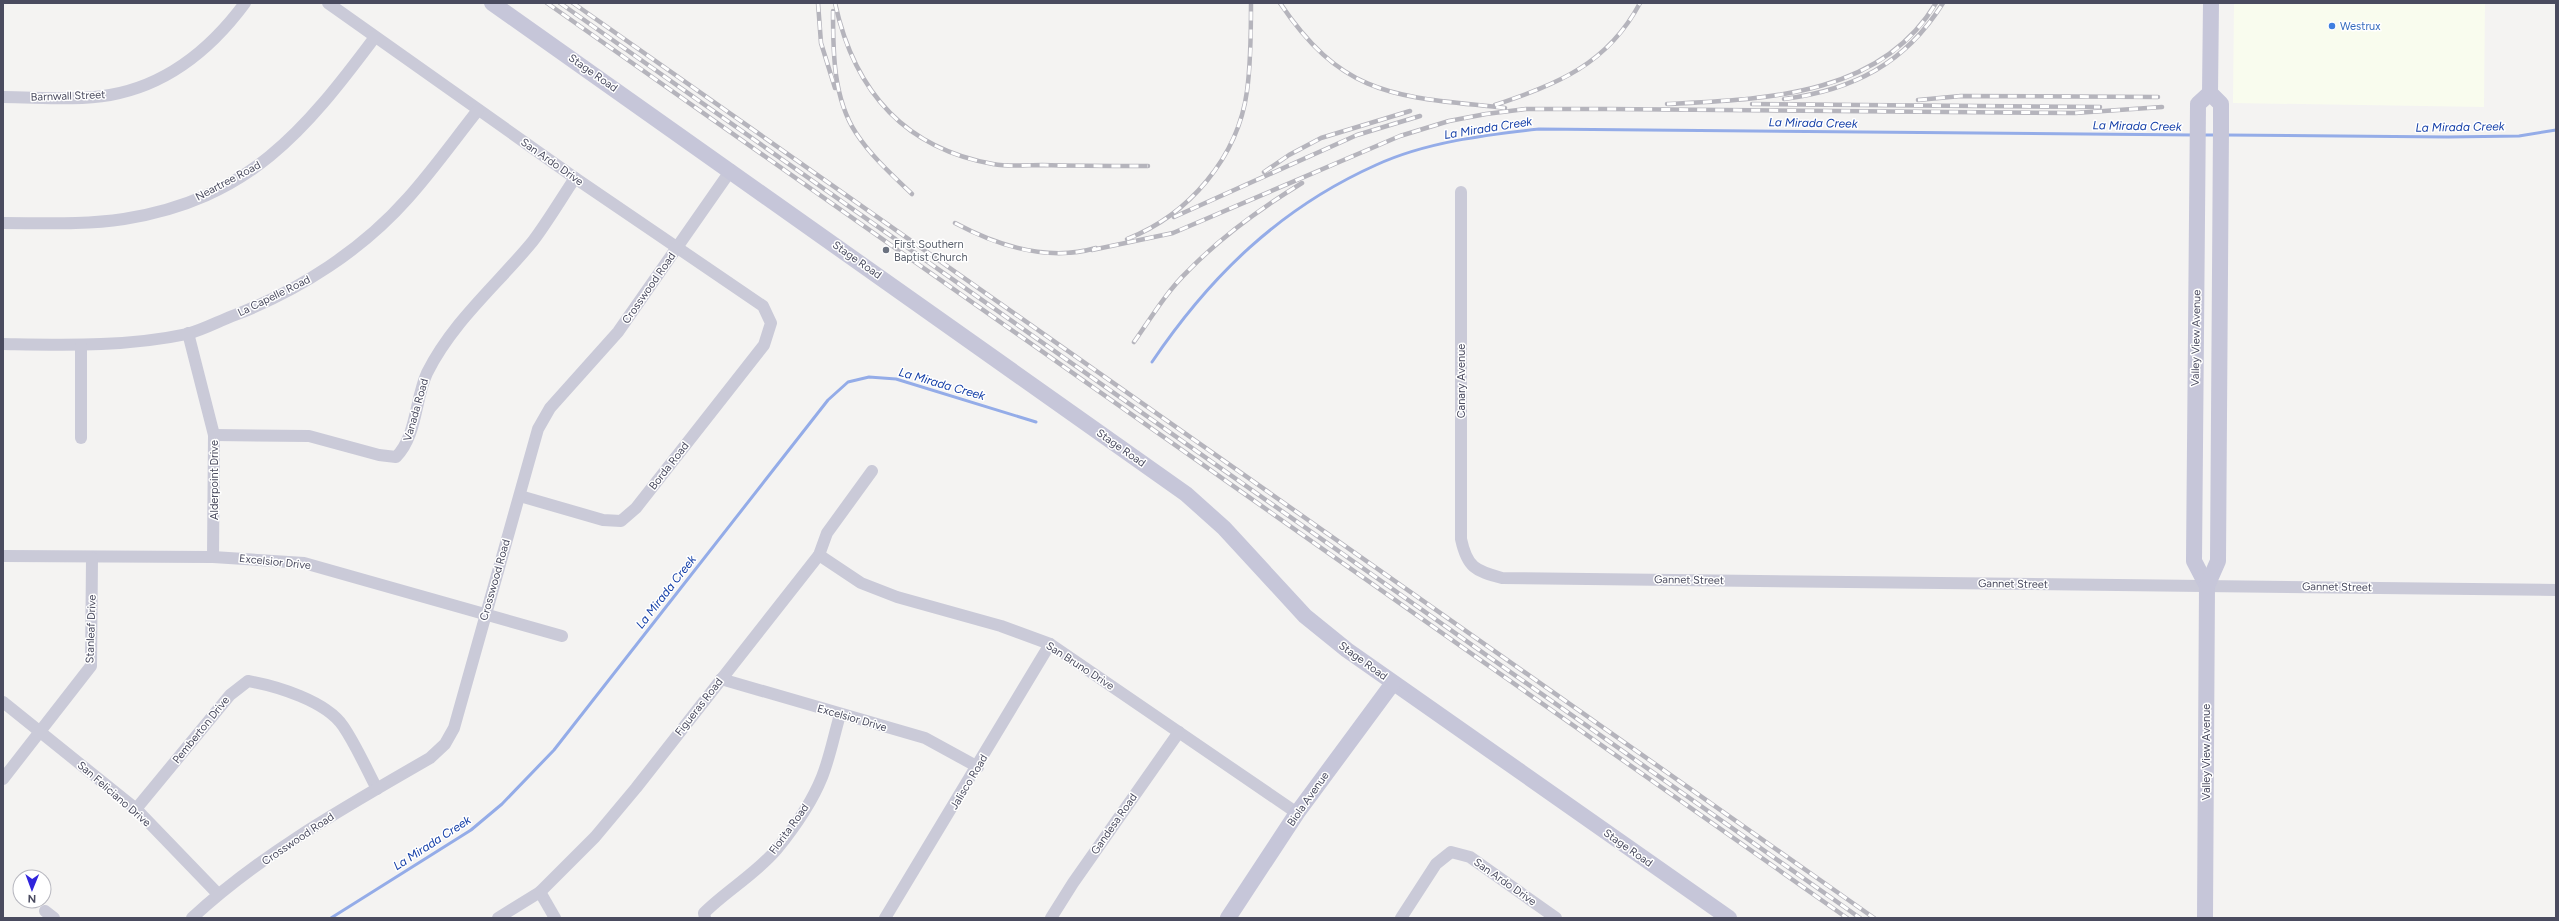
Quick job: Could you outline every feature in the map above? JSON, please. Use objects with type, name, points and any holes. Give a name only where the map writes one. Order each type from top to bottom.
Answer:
[{"type":"main road","name":"Stage Road","points":[[492,3],[731,170],[1186,494],[1224,528],[1305,616],[1347,650],[1729,918]]},
{"type":"main road","points":[[2210,93],[2211,3]]},
{"type":"main road","name":"Valley View Avenue","points":[[2205,918],[2207,586],[2218,561],[2222,128],[2222,104],[2210,93],[2198,104],[2194,561],[2207,586]]},
{"type":"main road","name":"Biola Avenue","points":[[1228,918],[1297,813],[1393,683]]},
{"type":"street","name":"Barnwall Street","points":[[3,97],[74,98],[110,95],[144,86],[177,70],[204,50],[229,24],[244,3]]},
{"type":"street","name":"San Ardo Drive","points":[[328,3],[575,178],[763,306],[771,323]]},
{"type":"street","name":"Neartree Road","points":[[3,223],[84,223],[123,219],[164,211],[200,198],[236,180],[269,159],[296,135],[321,108],[375,37]]},
{"type":"street","name":"La Capelle Road","points":[[3,344],[81,345],[133,342],[188,333],[258,306],[305,282],[340,259],[408,198],[478,110]]},
{"type":"street","name":"Crosswood Road","points":[[192,918],[218,894],[302,834],[430,758],[445,744],[454,728],[538,429],[550,408],[618,332],[731,170]]},
{"type":"street","name":"Vanada Road","points":[[214,435],[309,436],[379,456],[396,457],[406,447],[424,381],[443,345],[460,320],[533,240],[575,178]]},
{"type":"street","name":"Canary Avenue","points":[[1461,192],[1461,539],[1464,553],[1472,567]]},
{"type":"street","name":"Borda Road","points":[[520,496],[603,520],[621,521],[636,508],[764,345],[771,323]]},
{"type":"street","name":"Alderpoint Drive","points":[[188,333],[214,435],[213,557]]},
{"type":"street","points":[[81,345],[81,438]]},
{"type":"street","name":"Figueras Road","points":[[498,918],[540,892],[595,837],[636,788],[819,555],[827,533],[872,472]]},
{"type":"street","name":"San Bruno Drive","points":[[819,555],[861,583],[897,597],[1001,626],[1050,644],[1297,813]]},
{"type":"street","name":"Excelsior Drive","points":[[3,556],[92,558],[213,557],[304,563],[562,636]]},
{"type":"street","name":"Stanleaf Drive","points":[[3,779],[91,666],[92,558]]},
{"type":"street","name":"Gannet Street","points":[[1472,567],[1502,578],[2556,590]]},
{"type":"street","name":"Jalisco Road","points":[[885,918],[978,767],[1050,644]]},
{"type":"street","name":"Excelsior Drive","points":[[721,679],[840,715],[925,738],[978,767]]},
{"type":"street","name":"Pemberton Drive","points":[[136,810],[230,695],[248,681],[271,685],[327,709],[343,726],[377,789]]},
{"type":"street","name":"San Feliciano Drive","points":[[3,702],[136,810],[218,894]]},
{"type":"street","name":"Florita Road","points":[[704,918],[704,913],[722,895],[749,876],[776,849],[806,807],[822,777],[840,715]]},
{"type":"street","name":"Gandesa Road","points":[[1051,918],[1073,883],[1179,732]]},
{"type":"street","name":"San Ardo Drive","points":[[1401,918],[1436,864],[1451,852],[1470,857],[1556,918]]},
{"type":"street","points":[[540,892],[555,918]]},
{"type":"shaded area","points":[[2234,3],[2485,3],[2484,107],[2233,103]]},
{"type":"waterway","name":"La Mirada Creek","points":[[1152,362],[1174,331],[1223,273],[1250,247],[1278,224],[1341,182],[1395,157],[1435,145],[1477,137],[1539,129],[2193,135]]},
{"type":"waterway","name":"La Mirada Creek","points":[[2226,135],[2448,137],[2519,136],[2556,130]]},
{"type":"waterway","name":"La Mirada Creek","points":[[2202,135],[2217,135]]},
{"type":"waterway","name":"La Mirada Creek","points":[[331,918],[471,830],[502,804],[554,750],[828,400],[848,382],[869,377],[896,379],[1036,422]]},
{"type":"railway","points":[[547,3],[1847,918]]},
{"type":"railway","points":[[560,3],[1860,918]]},
{"type":"railway","points":[[573,3],[1874,918]]},
{"type":"railway","points":[[818,3],[821,43],[835,88]]},
{"type":"railway","points":[[835,3],[844,34],[855,63],[870,88],[887,110],[908,129],[933,144],[961,156],[999,165],[1148,166]]},
{"type":"railway","points":[[1127,239],[1150,228],[1171,215],[1190,199],[1207,181],[1221,161],[1233,139],[1242,115],[1247,91],[1250,58],[1251,3]]},
{"type":"railway","points":[[1280,3],[1304,35],[1328,59],[1352,76],[1378,87],[1405,95],[1505,108]]},
{"type":"railway","points":[[1495,105],[1559,80],[1596,57],[1612,42],[1627,24],[1640,3]]},
{"type":"railway","points":[[1667,104],[1780,95],[1817,87],[1852,75],[1884,58],[1912,34],[1936,3]]},
{"type":"railway","points":[[1784,99],[1833,89],[1855,81],[1875,70],[1894,58],[1912,42],[1928,24],[1943,3]]},
{"type":"railway","points":[[833,11],[833,42],[836,74],[839,90],[848,119],[868,150],[912,194]]},
{"type":"railway","points":[[1918,100],[1961,96],[2158,97]]},
{"type":"railway","points":[[1752,104],[2100,107]]},
{"type":"railway","points":[[1092,250],[1173,233],[1400,136],[1449,121],[1486,114],[1526,109],[2075,113],[2162,107]]},
{"type":"railway","points":[[1264,172],[1289,155],[1321,138],[1410,111]]},
{"type":"railway","points":[[1174,217],[1357,135],[1420,116]]},
{"type":"railway","points":[[1134,342],[1173,287],[1201,258],[1242,223],[1302,183]]},
{"type":"railway","points":[[955,223],[988,239],[1023,249],[1059,253],[1078,252],[1096,248]]},
{"type":"place","name":"Westrux","points":[[2332,26]]},
{"type":"place","name":"First Southern Baptist Church","points":[[886,250]]}]
